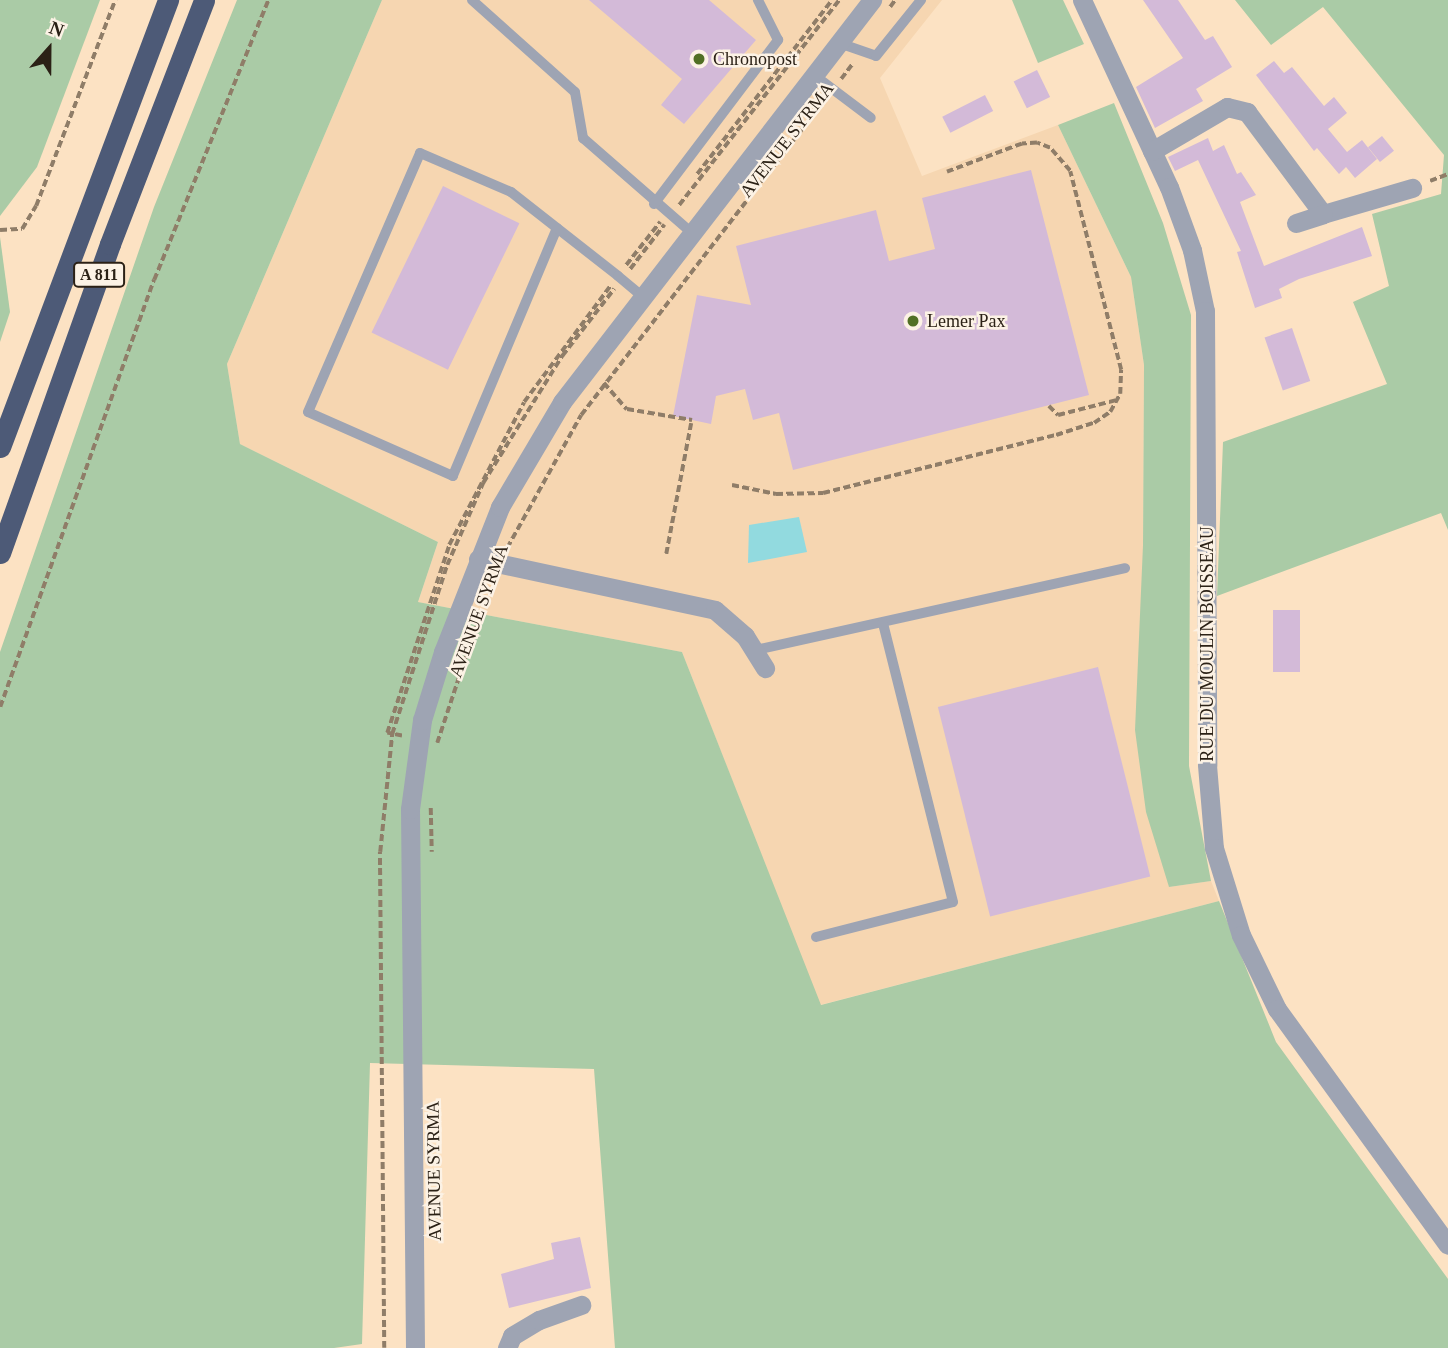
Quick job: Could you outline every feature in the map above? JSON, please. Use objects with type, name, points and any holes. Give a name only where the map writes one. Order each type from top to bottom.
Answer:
[{"type":"highway","name":"A 811","points":[[0,447],[168,0]]},
{"type":"highway","name":"A 811","points":[[0,553],[110,243],[204,0]]},
{"type":"street","name":"RUE DU MOULIN BOISSEAU","points":[[1082,0],[1152,151],[1192,250],[1205,311],[1207,765],[1214,848],[1241,935],[1277,1009],[1448,1245]]},
{"type":"street","name":"AVENUE SYRMA","points":[[415,1348],[410,808],[422,720],[529,454],[642,296],[692,233],[825,83],[853,48],[880,5]]},
{"type":"street","points":[[1152,151],[1227,107],[1247,112],[1323,214]]},
{"type":"street","points":[[1296,223],[1412,188]]},
{"type":"street","points":[[486,561],[716,610],[756,650],[765,668]]},
{"type":"street","points":[[507,1348],[512,1336],[539,1320],[581,1305]]},
{"type":"lane","points":[[472,0],[575,92],[583,138],[670,218],[692,233]]},
{"type":"lane","points":[[654,204],[778,40],[758,0]]},
{"type":"lane","points":[[853,48],[876,56],[921,0]]},
{"type":"lane","points":[[825,83],[871,118]]},
{"type":"lane","points":[[557,228],[453,476],[308,412],[420,153],[511,192],[557,228],[621,280],[642,296]]},
{"type":"lane","points":[[756,650],[1125,568]]},
{"type":"lane","points":[[816,937],[953,902],[883,623]]},
{"type":"path","points":[[1,231],[22,229],[36,206],[115,0]]},
{"type":"path","points":[[0,707],[154,280],[268,0]]},
{"type":"path","points":[[384,1348],[380,852],[391,734],[447,565],[483,483],[562,356],[839,0]]},
{"type":"path","points":[[880,5],[895,0]]},
{"type":"path","points":[[894,10],[902,0]]},
{"type":"path","name":"AVENUE SYRMA","points":[[486,561],[573,417],[853,48]]},
{"type":"path","points":[[600,388],[825,83]]},
{"type":"path","points":[[732,485],[776,494],[823,493],[1094,423],[1110,412],[1117,400],[1121,370],[1114,333],[1070,171],[1060,158],[1037,143],[1022,144],[947,172]]},
{"type":"path","points":[[604,383],[627,409],[692,421],[666,554]]},
{"type":"path","points":[[1049,405],[1058,415],[1117,400]]},
{"type":"path","name":"AVENUE SYRMA","points":[[435,753],[477,611]]},
{"type":"path","points":[[432,795],[432,860]]},
{"type":"shaded area","points":[[382,0],[942,0],[880,78],[922,176],[1058,125],[1131,277],[1144,365],[1143,545],[1169,887],[1211,881],[1219,901],[820,1005],[682,652],[418,602],[438,542],[240,444],[227,364]]},
{"type":"green space","points":[[0,0],[100,0],[37,167],[0,216]]},
{"type":"green space","points":[[237,0],[382,0],[227,364],[240,444],[438,542],[418,602],[682,652],[821,1005],[1219,901],[1276,1042],[1448,1279],[1448,1348],[615,1348],[594,1069],[370,1063],[362,1344],[334,1348],[0,1348],[0,652],[154,207]]},
{"type":"green space","points":[[1012,0],[1063,0],[1084,44],[1038,63]]},
{"type":"green space","points":[[1235,0],[1448,0],[1448,530],[1441,513],[1217,596],[1223,442],[1387,384],[1353,302],[1389,286],[1372,214],[1441,194],[1444,155],[1323,7],[1271,45]]},
{"type":"green space","points":[[1114,103],[1163,223],[1191,315],[1189,766],[1211,881],[1169,887],[1146,812],[1135,730],[1143,545],[1144,365],[1131,277],[1058,125]]},
{"type":"green space","points":[[0,237],[10,312],[0,342]]},
{"type":"water","points":[[799,517],[807,552],[748,563],[749,525]]},
{"type":"building","name":"Chronopost","points":[[589,0],[709,0],[756,40],[684,124],[661,105],[682,79]]},
{"type":"building","points":[[1143,0],[1178,0],[1205,40],[1213,36],[1232,67],[1196,89],[1203,101],[1155,128],[1136,87],[1183,58]]},
{"type":"building","points":[[1274,61],[1284,73],[1292,67],[1324,106],[1334,97],[1347,113],[1328,129],[1347,152],[1362,140],[1377,159],[1355,178],[1346,167],[1339,174],[1317,148],[1314,151],[1256,75]]},
{"type":"building","points":[[1037,70],[1050,97],[1027,108],[1014,81]]},
{"type":"building","points":[[985,95],[993,111],[950,133],[942,117]]},
{"type":"building","points":[[1382,136],[1394,151],[1380,162],[1368,147]]},
{"type":"building","points":[[1208,138],[1213,151],[1224,145],[1237,174],[1241,172],[1256,195],[1240,202],[1264,266],[1362,227],[1372,256],[1299,279],[1279,289],[1282,298],[1255,308],[1237,252],[1241,251],[1198,160],[1175,171],[1168,157]]},
{"type":"building","name":"Lemer Pax","points":[[1031,170],[1089,395],[793,470],[779,413],[753,420],[745,389],[716,396],[711,424],[673,416],[697,295],[751,305],[736,246],[876,210],[889,261],[935,249],[922,198]]},
{"type":"building","points":[[443,186],[519,223],[448,370],[372,333]]},
{"type":"building","points":[[1292,328],[1310,381],[1283,390],[1265,337]]},
{"type":"building","points":[[1273,610],[1300,610],[1300,672],[1273,672]]},
{"type":"building","points":[[1098,667],[1150,877],[990,917],[938,707]]},
{"type":"building","points":[[580,1237],[591,1288],[509,1308],[501,1274],[554,1259],[551,1243]]},
{"type":"place","name":"Chronopost","points":[[699,59]]},
{"type":"place","name":"Lemer Pax","points":[[913,321]]}]
